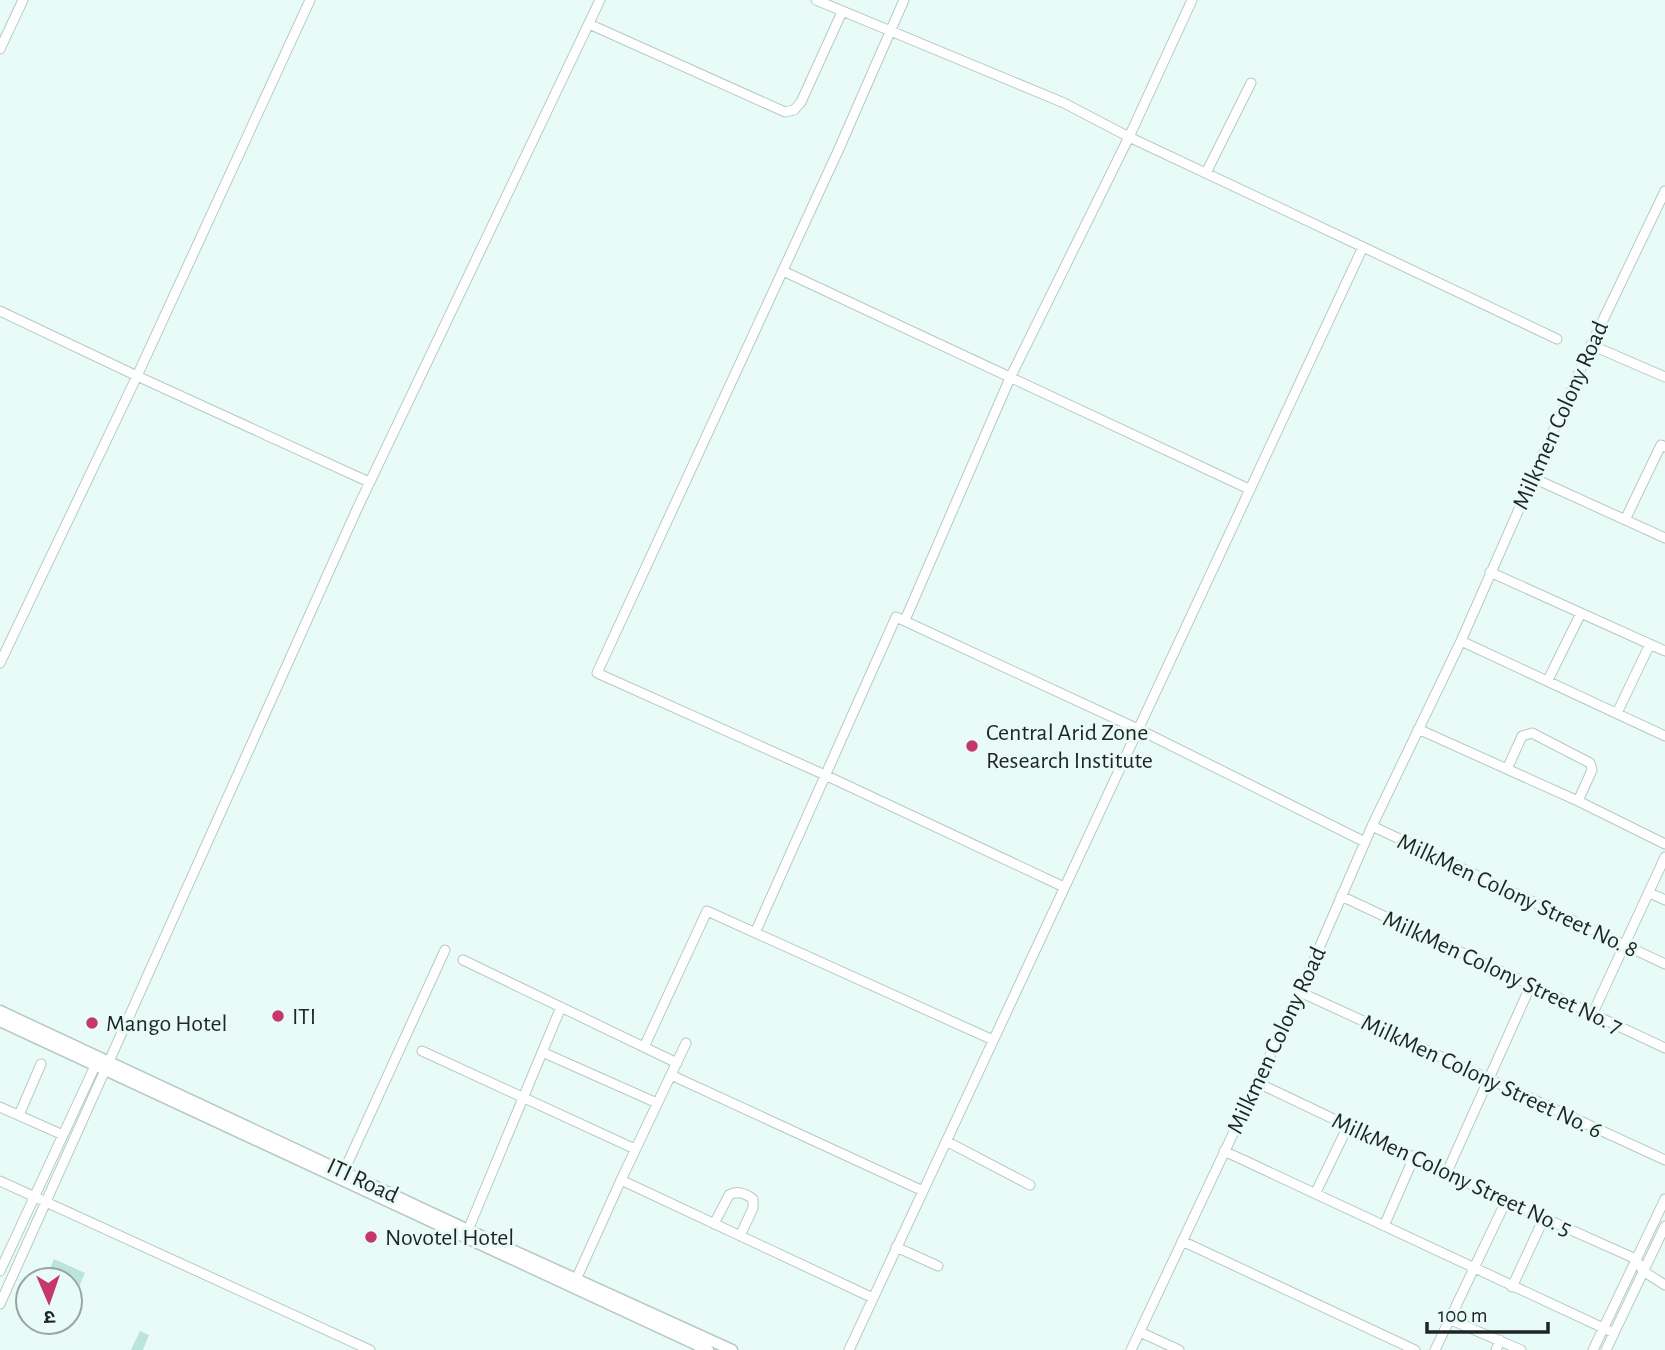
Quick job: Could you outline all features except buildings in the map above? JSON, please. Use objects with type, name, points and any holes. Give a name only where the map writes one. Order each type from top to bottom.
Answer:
[{"type":"street","points":[[0,49],[23,0]]},
{"type":"street","points":[[0,663],[137,376],[310,0]]},
{"type":"street","points":[[0,1304],[103,1066],[369,482],[600,0]]},
{"type":"street","points":[[816,0],[1064,103],[1129,137],[1557,339]]},
{"type":"street","points":[[904,0],[838,151],[597,673],[825,775],[1064,887]]},
{"type":"street","points":[[905,620],[1010,378],[1129,137],[1192,0]]},
{"type":"street","points":[[589,24],[785,112],[794,110],[801,102],[842,12]]},
{"type":"street","points":[[1206,173],[1251,83]]},
{"type":"street","name":"Milkmen Colony Road","points":[[1132,1350],[1300,992],[1364,842],[1461,641],[1531,477],[1665,191]]},
{"type":"street","points":[[849,1350],[1363,247]]},
{"type":"street","points":[[783,271],[1249,489]]},
{"type":"street","points":[[0,311],[369,482]]},
{"type":"street","points":[[1591,345],[1665,377]]},
{"type":"street","points":[[1625,520],[1664,443]]},
{"type":"street","points":[[1531,477],[1665,538]]},
{"type":"street","points":[[1490,572],[1665,651]]},
{"type":"street","points":[[1548,681],[1581,613]]},
{"type":"street","points":[[755,933],[896,617],[1138,729],[1364,842]]},
{"type":"street","points":[[1461,641],[1665,736]]},
{"type":"street","points":[[1617,713],[1650,644]]},
{"type":"street","points":[[1418,729],[1665,844]]},
{"type":"street","points":[[1507,769],[1522,736],[1531,733],[1590,763],[1592,770],[1578,802]]},
{"type":"street","name":"MilkMen Colony Street No. 8","points":[[1372,826],[1665,964]]},
{"type":"street","points":[[1592,1015],[1665,857]]},
{"type":"street","points":[[1650,893],[1665,900]]},
{"type":"street","name":"MilkMen Colony Street No. 7","points":[[1341,896],[1665,1048]]},
{"type":"street","points":[[644,1047],[707,911],[993,1040]]},
{"type":"street","points":[[344,1171],[445,950]]},
{"type":"street","points":[[463,960],[677,1063]]},
{"type":"street","points":[[1447,1172],[1530,986]]},
{"type":"street","name":"MilkMen Colony Street No. 6","points":[[1300,992],[1665,1160]]},
{"type":"street","points":[[468,1230],[561,1007]]},
{"type":"street","points":[[0,1011],[103,1066]]},
{"type":"street","name":"ITI Road","points":[[0,1021],[344,1171],[708,1350]]},
{"type":"street","points":[[574,1283],[686,1043]]},
{"type":"street","points":[[422,1051],[635,1149]]},
{"type":"street","points":[[542,1052],[657,1103]]},
{"type":"street","points":[[19,1115],[41,1064]]},
{"type":"street","points":[[0,1271],[63,1135],[103,1066]]},
{"type":"street","name":"ITI Road","points":[[103,1066],[574,1283],[732,1350]]},
{"type":"street","points":[[671,1075],[923,1191]]},
{"type":"street","name":"MilkMen Colony Street No. 5","points":[[1256,1082],[1544,1219],[1636,1259]]},
{"type":"street","points":[[0,1107],[63,1135]]},
{"type":"street","points":[[1316,1192],[1348,1126]]},
{"type":"street","points":[[946,1141],[1030,1185]]},
{"type":"street","points":[[1224,1151],[1614,1333]]},
{"type":"street","points":[[1384,1226],[1414,1157]]},
{"type":"street","points":[[621,1180],[873,1298]]},
{"type":"street","points":[[0,1181],[370,1350]]},
{"type":"street","points":[[714,1224],[729,1195],[734,1192],[748,1195],[752,1199],[753,1208],[740,1236]]},
{"type":"street","points":[[1593,1350],[1665,1199]]},
{"type":"street","points":[[1435,1350],[1506,1201]]},
{"type":"street","points":[[1512,1287],[1544,1219]]},
{"type":"street","points":[[1605,1350],[1665,1226]]},
{"type":"street","points":[[1182,1241],[1415,1350]]},
{"type":"street","points":[[896,1247],[938,1266]]},
{"type":"street","points":[[1636,1259],[1643,1271],[1665,1285]]},
{"type":"street","points":[[1449,1319],[1521,1350]]},
{"type":"street","points":[[1140,1332],[1179,1350]]},
{"type":"street","points":[[1496,1350],[1500,1340]]},
{"type":"green space","points":[[54,1259],[70,1266],[51,1266]]},
{"type":"green space","points":[[140,1331],[149,1335],[143,1350],[131,1350]]},
{"type":"place","name":"Central Arid Zone Research Institute","points":[[972,746]]},
{"type":"place","name":"ITI","points":[[278,1016]]},
{"type":"place","name":"Mango Hotel","points":[[92,1023]]},
{"type":"place","name":"Novotel Hotel","points":[[371,1237]]}]
